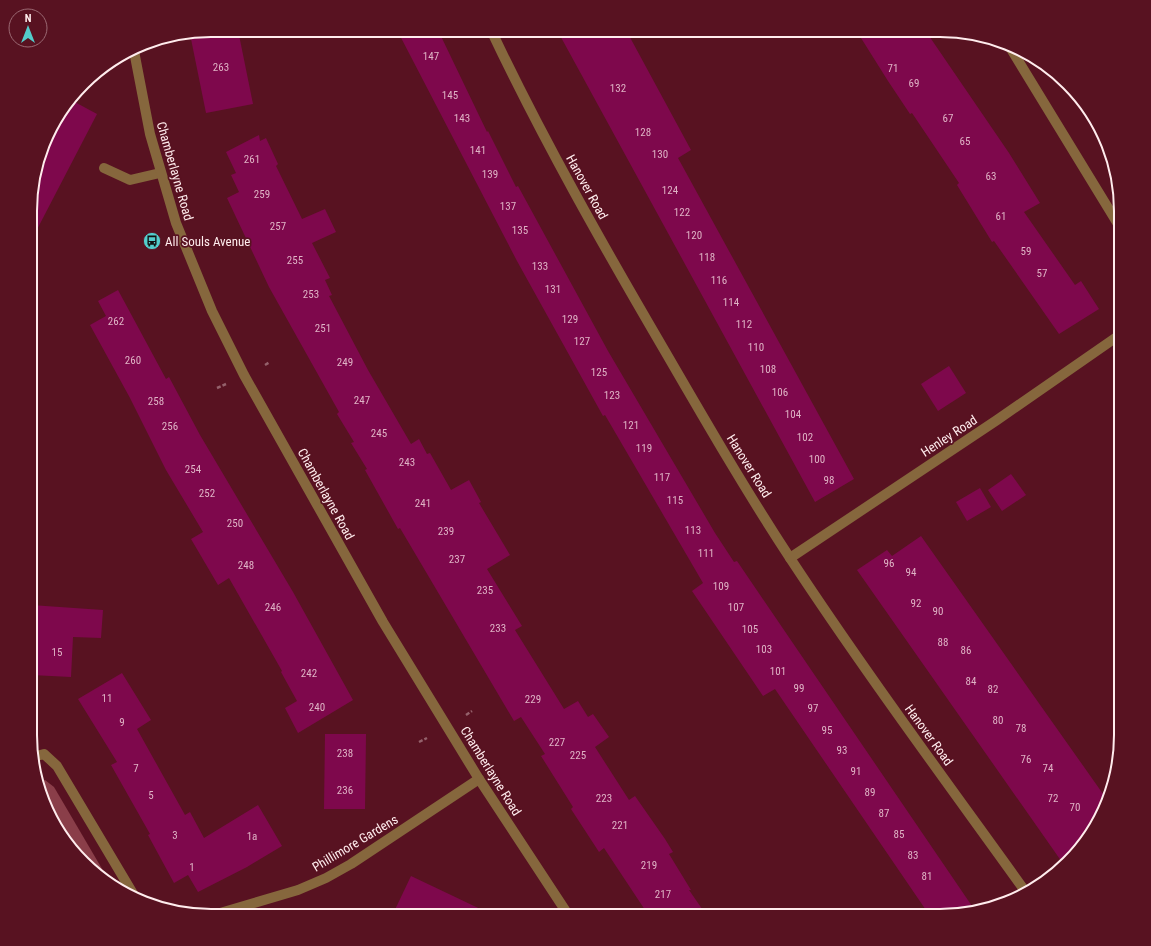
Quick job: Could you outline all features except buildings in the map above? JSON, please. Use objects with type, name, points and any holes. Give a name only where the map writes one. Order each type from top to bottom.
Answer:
[{"type":"street","name":"Hanover Road","points":[[493,37],[517,86],[624,282],[730,461],[790,558],[871,676],[1023,888]]},
{"type":"street","points":[[1014,54],[1114,218]]},
{"type":"street","name":"Chamberlayne Road","points":[[135,55],[150,134],[160,173],[176,223],[212,311],[244,375],[383,622],[479,779],[564,909]]},
{"type":"street","points":[[104,168],[130,180],[160,173]]},
{"type":"street","name":"Henley Road","points":[[790,558],[997,420],[1114,339]]},
{"type":"street","points":[[38,756],[44,754],[57,766],[129,889]]},
{"type":"street","name":"Phillimore Gardens","points":[[234,909],[298,890],[326,878],[351,864],[479,779]]},
{"type":"path","points":[[265,365],[270,362]]},
{"type":"path","points":[[217,388],[226,384]]},
{"type":"path","points":[[466,715],[472,711]]},
{"type":"path","points":[[420,742],[427,738]]},
{"type":"shaded area","points":[[43,780],[45,780],[54,787],[104,872],[80,850],[60,822],[50,801]]},
{"type":"place","name":"All Souls Avenue","points":[[152,241]]}]
